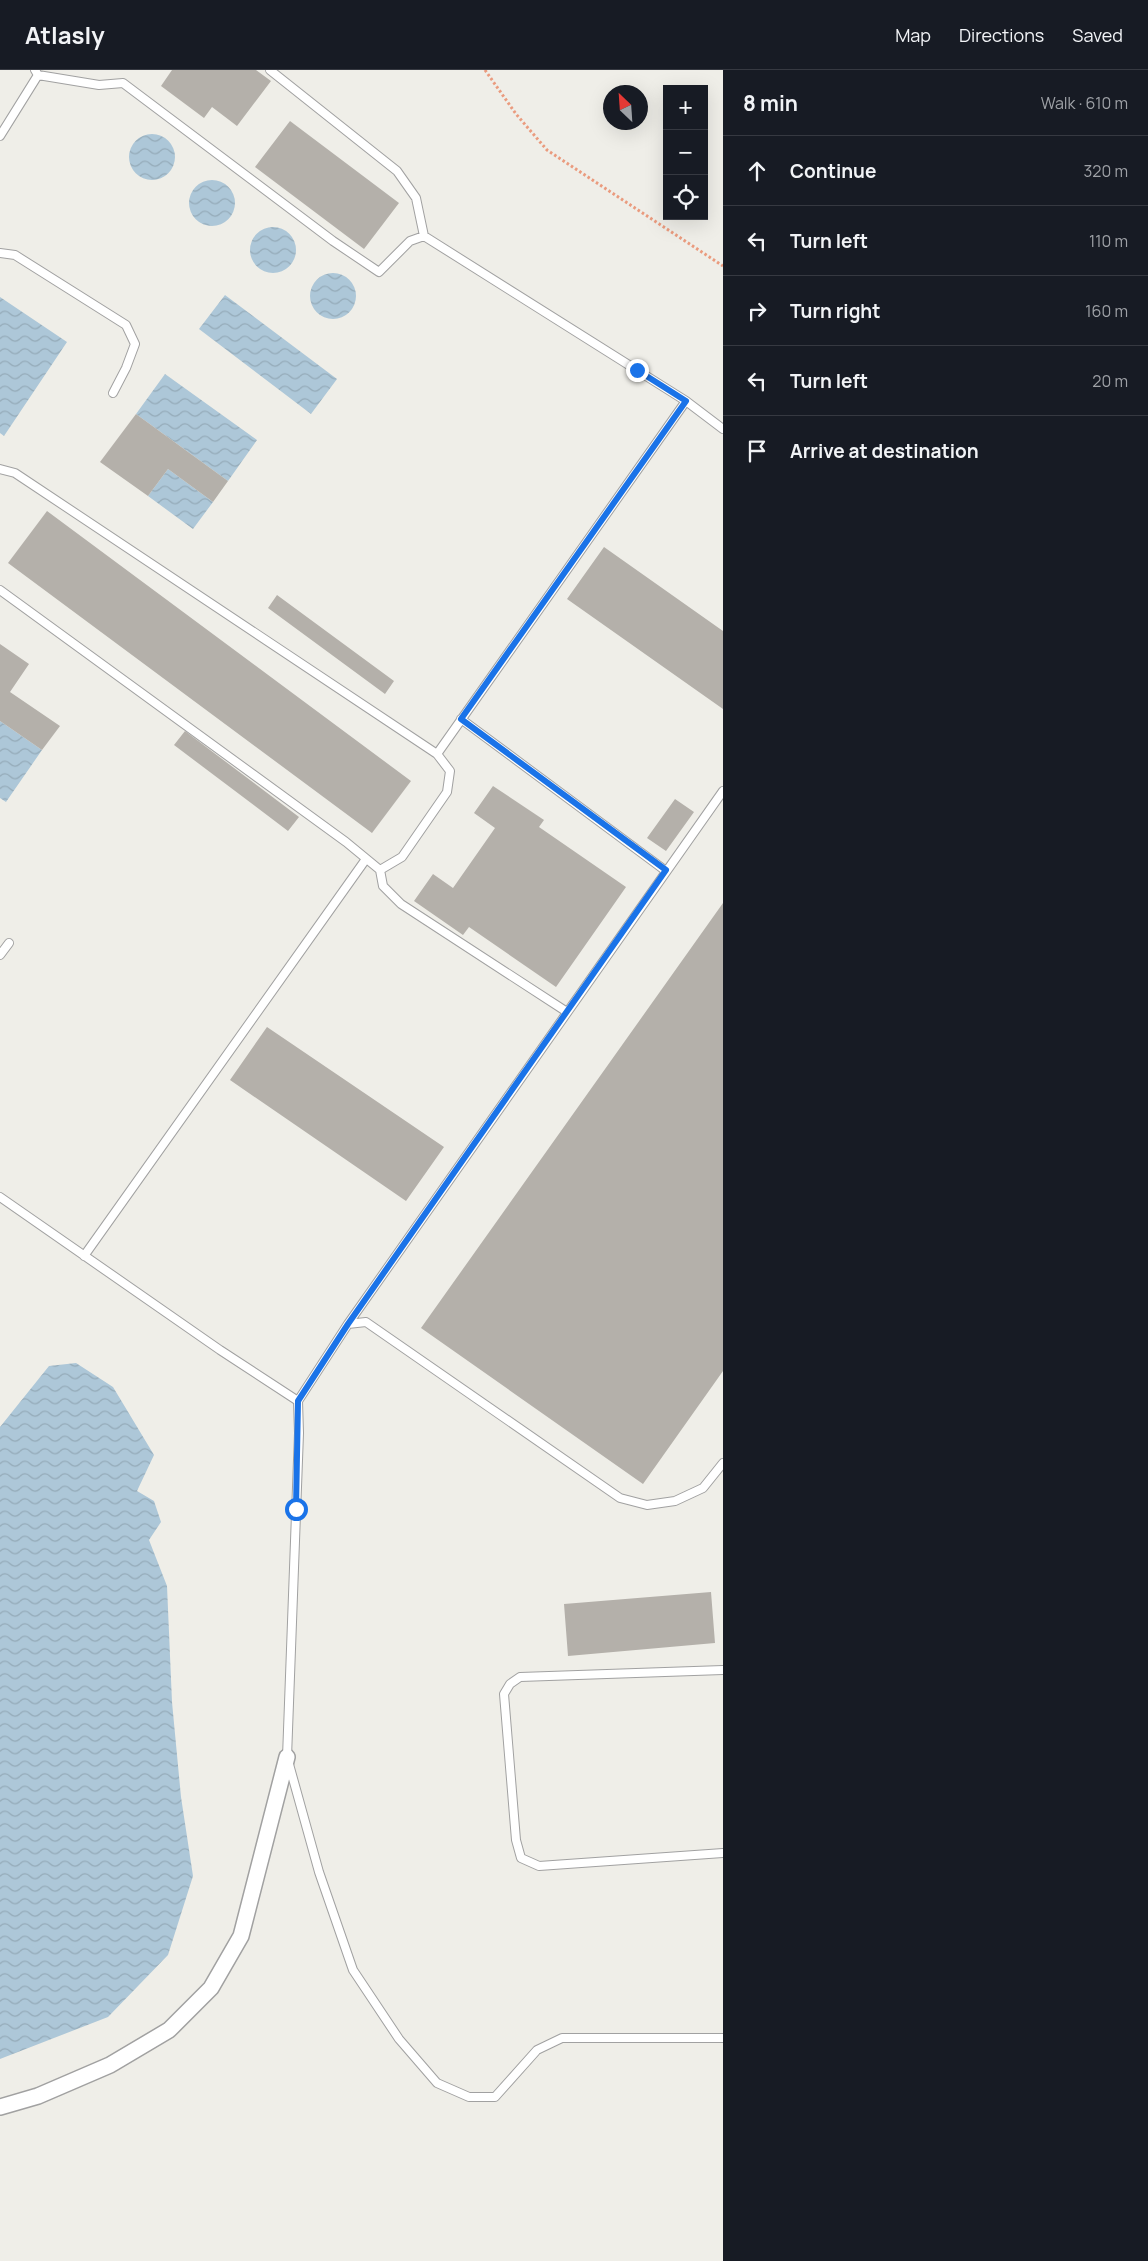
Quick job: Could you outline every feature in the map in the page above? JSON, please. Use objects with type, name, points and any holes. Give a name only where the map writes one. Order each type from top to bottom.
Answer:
[{"type":"street","points":[[0,2107],[38,2096],[110,2065],[169,2030],[211,1988],[241,1936],[288,1757]]},
{"type":"lane","points":[[270,70],[397,171],[416,198],[424,236],[686,401],[723,429]]},
{"type":"lane","points":[[0,136],[37,72],[99,85],[123,83],[332,241],[379,272],[410,241],[424,236]]},
{"type":"lane","points":[[0,253],[15,255],[126,325],[135,344],[113,393]]},
{"type":"lane","points":[[437,754],[686,401]]},
{"type":"lane","points":[[0,469],[15,473],[437,754],[450,771],[447,792],[402,857],[380,870]]},
{"type":"lane","points":[[0,590],[338,836],[380,870],[382,886],[401,904],[567,1012]]},
{"type":"lane","points":[[461,719],[666,870]]},
{"type":"lane","points":[[723,791],[348,1324],[298,1401],[299,1433],[288,1757],[318,1872],[352,1970],[399,2038],[437,2082],[469,2097],[495,2097],[537,2050],[562,2038],[723,2038]]},
{"type":"lane","points":[[84,1256],[366,859]]},
{"type":"lane","points":[[0,955],[9,943]]},
{"type":"lane","points":[[0,1197],[258,1376],[298,1401]]},
{"type":"lane","points":[[348,1324],[366,1322],[620,1498],[647,1505],[675,1501],[703,1488],[723,1463]]},
{"type":"lane","points":[[723,1670],[520,1677],[510,1684],[504,1694],[516,1840],[521,1858],[539,1866],[723,1853]]},
{"type":"path","points":[[485,70],[516,114],[547,150],[723,266]]},
{"type":"water","points":[[147,134],[157,134],[171,144],[175,157],[171,170],[165,176],[157,180],[147,180],[133,170],[129,162],[129,152],[139,138]]},
{"type":"water","points":[[207,180],[217,180],[231,190],[235,203],[231,216],[225,222],[217,226],[207,226],[193,216],[189,208],[189,198],[199,184]]},
{"type":"water","points":[[268,227],[278,227],[292,237],[296,250],[292,263],[286,269],[278,273],[268,273],[254,263],[250,255],[250,245],[260,231]]},
{"type":"water","points":[[328,273],[338,273],[352,283],[356,296],[352,309],[346,315],[338,319],[328,319],[314,309],[310,301],[310,291],[320,277]]},
{"type":"water","points":[[225,295],[337,379],[311,414],[199,329]]},
{"type":"water","points":[[0,297],[67,342],[4,436],[0,433]]},
{"type":"water","points":[[165,374],[257,440],[228,481],[136,414]]},
{"type":"water","points":[[168,469],[213,502],[193,529],[148,496]]},
{"type":"water","points":[[0,721],[42,750],[6,802],[0,798]]},
{"type":"water","points":[[76,1363],[113,1387],[154,1455],[137,1491],[154,1501],[161,1522],[149,1540],[167,1586],[172,1702],[181,1797],[193,1876],[168,1955],[108,2017],[0,2059],[0,1427],[49,1366]]},
{"type":"building","points":[[172,70],[256,70],[271,81],[237,126],[212,107],[204,118],[161,86]]},
{"type":"building","points":[[290,121],[399,203],[364,249],[255,167]]},
{"type":"building","points":[[136,414],[228,481],[213,502],[168,469],[148,496],[100,462]]},
{"type":"building","points":[[47,511],[411,781],[372,833],[8,563]]},
{"type":"building","points":[[604,547],[723,631],[723,709],[567,599]]},
{"type":"building","points":[[277,595],[394,681],[385,694],[268,608]]},
{"type":"building","points":[[0,644],[29,664],[10,692],[60,726],[42,750],[0,721]]},
{"type":"building","points":[[185,731],[299,817],[288,831],[174,745]]},
{"type":"building","points":[[493,786],[544,820],[539,827],[626,887],[556,987],[469,927],[463,935],[414,901],[433,874],[453,888],[495,828],[474,813]]},
{"type":"building","points":[[675,799],[694,812],[666,851],[647,838]]},
{"type":"building","points":[[723,903],[723,1371],[643,1484],[421,1328]]},
{"type":"building","points":[[267,1027],[444,1147],[406,1201],[230,1080]]},
{"type":"building","points":[[711,1592],[715,1643],[568,1656],[564,1604]]},
{"type":"route","points":[[296,1509],[299,1433],[298,1401],[348,1324],[666,870],[461,719],[686,401],[637,370]]}]
